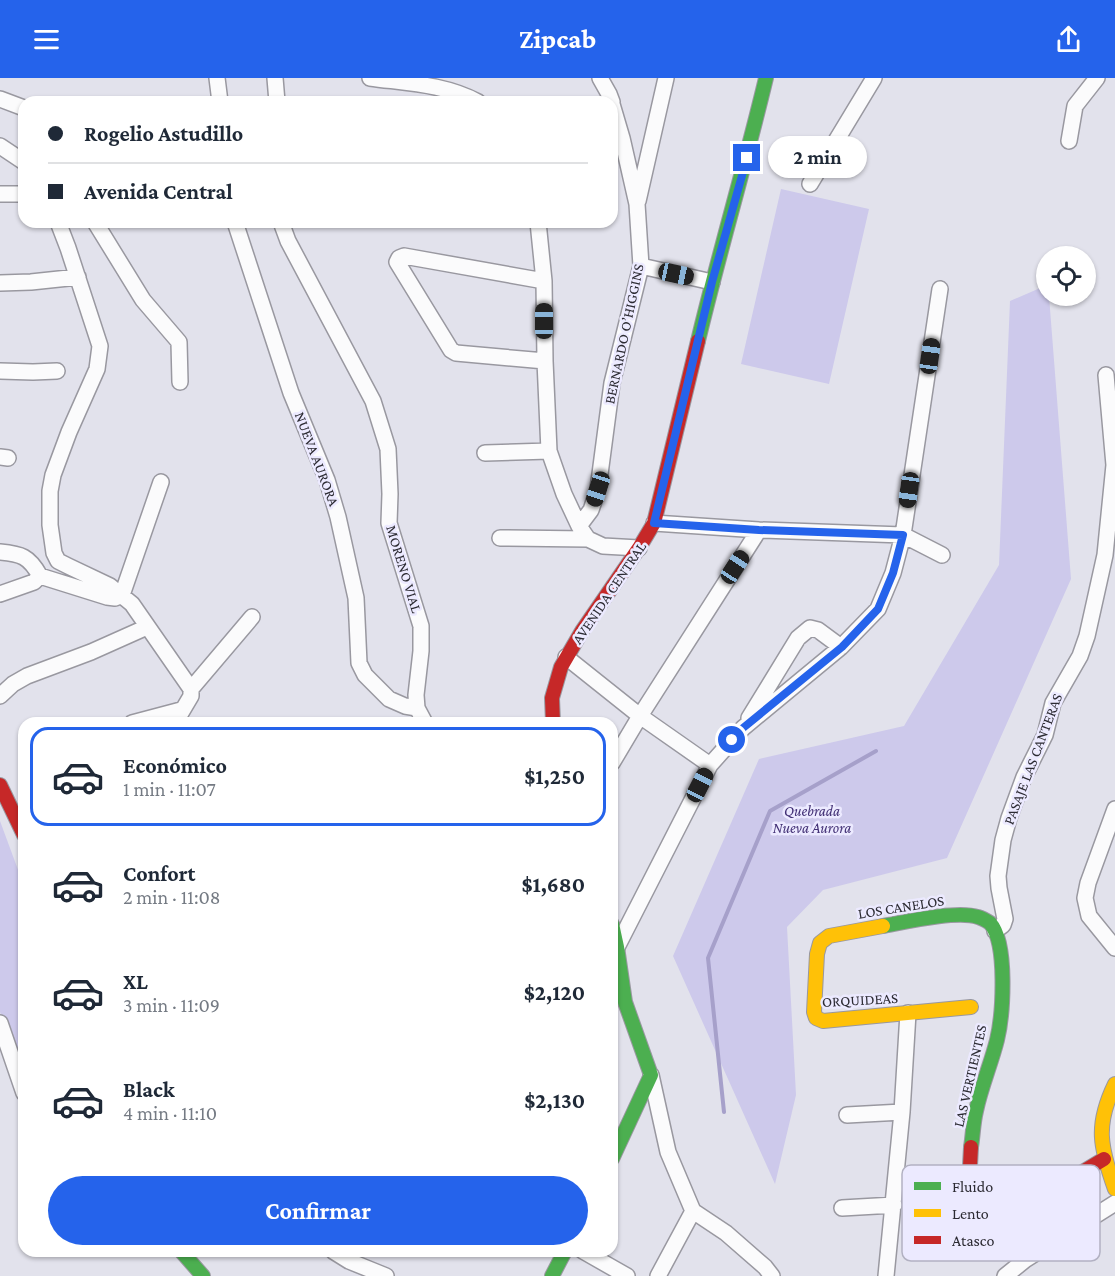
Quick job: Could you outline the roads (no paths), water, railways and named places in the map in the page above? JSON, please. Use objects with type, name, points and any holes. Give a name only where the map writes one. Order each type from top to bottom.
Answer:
[{"type":"street","points":[[217,78],[219,96]]},
{"type":"street","points":[[275,78],[276,96]]},
{"type":"street","points":[[370,78],[437,87],[466,96]]},
{"type":"street","name":"BERNARDO O’HIGGINS","points":[[600,78],[610,96]]},
{"type":"street","points":[[637,204],[666,78]]},
{"type":"street","name":"AVENIDA CENTRAL","points":[[553,717],[552,698],[566,657],[654,523],[712,282],[766,78]]},
{"type":"street","points":[[810,184],[874,78]]},
{"type":"street","points":[[1069,141],[1076,106],[1097,78]]},
{"type":"street","points":[[0,99],[18,106]]},
{"type":"street","name":"BERNARDO O’HIGGINS","points":[[584,533],[598,489],[612,383],[640,266],[637,204],[618,124]]},
{"type":"street","points":[[0,146],[18,158]]},
{"type":"street","points":[[0,194],[18,194]]},
{"type":"street","points":[[60,228],[100,346],[97,369],[53,474],[50,508],[54,554],[58,561],[110,586],[132,604],[191,689]]},
{"type":"street","points":[[99,228],[143,300],[179,342],[180,382]]},
{"type":"street","name":"NUEVA AURORA","points":[[237,228],[291,393],[327,480],[338,517],[356,598],[359,663],[365,675],[389,699],[417,708]]},
{"type":"street","name":"MORENO VIAL","points":[[283,228],[288,242],[374,401],[388,449],[389,523],[422,626],[417,708]]},
{"type":"street","points":[[539,228],[544,281],[549,452],[564,494],[584,533],[603,546],[639,548]]},
{"type":"street","points":[[544,281],[404,256],[397,262],[456,353],[545,361]]},
{"type":"street","points":[[640,266],[712,282]]},
{"type":"street","points":[[0,283],[78,277]]},
{"type":"street","points":[[618,946],[710,765],[743,728],[842,647],[878,609],[893,573],[903,535],[940,289]]},
{"type":"street","points":[[0,370],[57,371]]},
{"type":"street","name":"PASAJE LAS CANTERAS","points":[[996,931],[1005,920],[998,876],[1009,818],[1024,777],[1045,735],[1053,703],[1080,656],[1087,636],[1105,555],[1114,465],[1106,375]]},
{"type":"street","points":[[485,453],[549,452]]},
{"type":"street","points":[[0,552],[22,556],[29,560],[40,576],[106,597],[115,598],[122,595],[161,482]]},
{"type":"street","points":[[654,523],[759,530],[903,535],[942,555]]},
{"type":"street","points":[[618,753],[759,530]]},
{"type":"street","points":[[500,538],[584,533]]},
{"type":"street","points":[[0,594],[34,582],[40,576]]},
{"type":"street","points":[[178,717],[190,696],[191,689],[252,617]]},
{"type":"street","points":[[0,696],[13,684],[27,676],[91,652],[147,627]]},
{"type":"street","points":[[743,728],[798,638],[810,627],[842,647]]},
{"type":"street","points":[[566,657],[640,716],[710,765]]},
{"type":"street","points":[[417,708],[422,717]]},
{"type":"street","points":[[0,786],[18,823]]},
{"type":"street","points":[[1115,808],[1088,883],[1085,898],[1089,916],[1115,948]]},
{"type":"street","name":"LOS CANELOS","points":[[817,954],[820,943],[829,936],[933,917],[976,916],[989,922],[996,931]]},
{"type":"street","name":"LAS VERTIENTES","points":[[970,1165],[976,1112],[997,1039],[1002,1004],[1001,950],[996,931]]},
{"type":"street","name":"ORQUIDEAS","points":[[817,954],[814,1012],[816,1018],[823,1022],[971,1007]]},
{"type":"street","points":[[618,967],[625,1002],[651,1075],[668,1152],[693,1211],[726,1233],[772,1276]]},
{"type":"street","points":[[886,1276],[902,1112],[908,1013]]},
{"type":"street","points":[[0,1023],[18,1076]]},
{"type":"street","points":[[618,1147],[651,1075]]},
{"type":"street","points":[[1115,1084],[1110,1105],[1102,1119],[1101,1132],[1104,1159],[1115,1189]]},
{"type":"street","points":[[847,1115],[902,1112]]},
{"type":"street","name":"LAS VERTIENTES","points":[[1094,1165],[1104,1159]]},
{"type":"street","points":[[1100,1212],[1115,1203]]},
{"type":"street","points":[[842,1208],[894,1205]]},
{"type":"street","points":[[658,1276],[693,1211]]},
{"type":"street","points":[[186,1257],[202,1276]]},
{"type":"street","points":[[343,1257],[386,1276]]},
{"type":"street","points":[[552,1276],[562,1257]]},
{"type":"street","points":[[594,1257],[627,1276]]},
{"type":"street","points":[[1005,1276],[1024,1261]]},
{"type":"waterway","points":[[724,1112],[708,958],[770,811],[876,751]]},
{"type":"park label","name":"Quebrada Nueva Aurora","points":[[812,820]]}]
